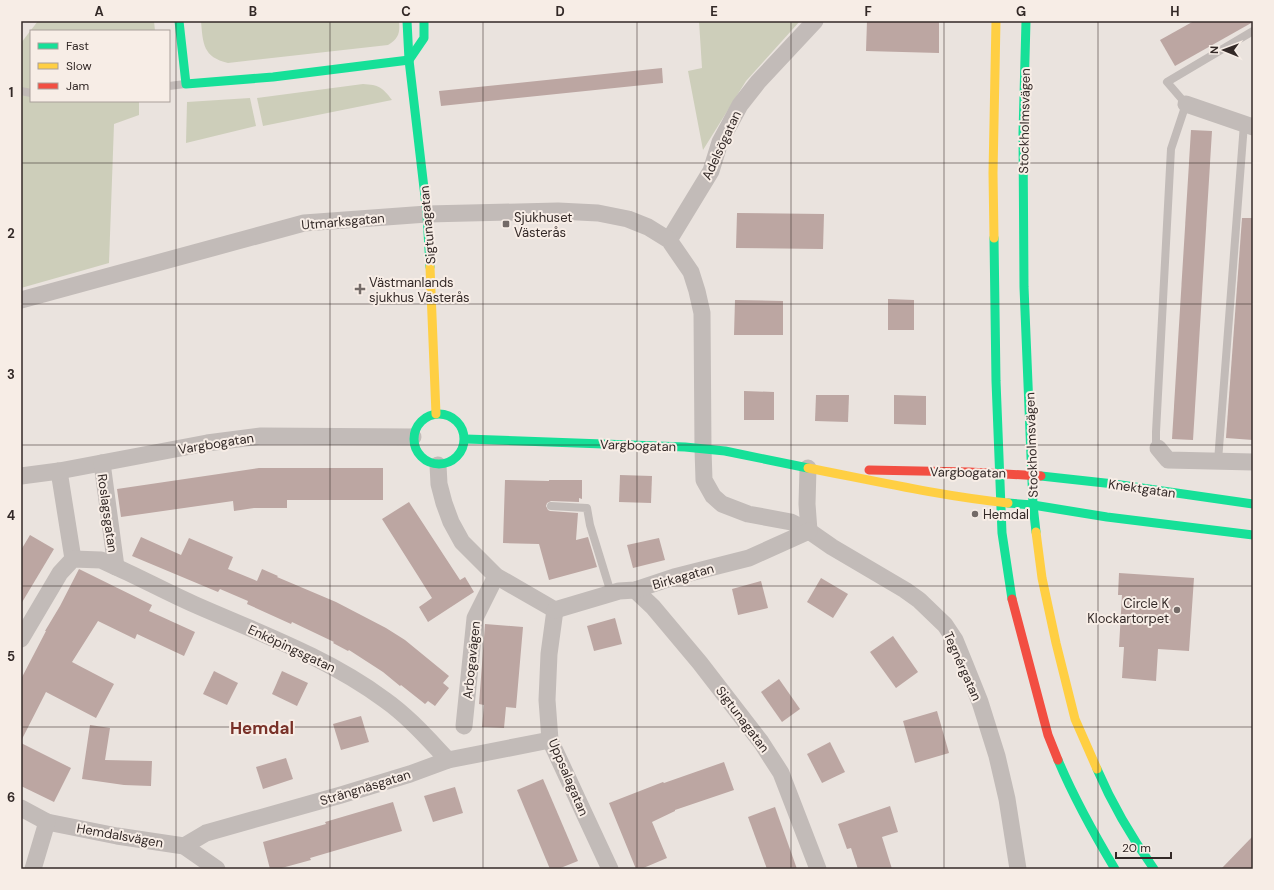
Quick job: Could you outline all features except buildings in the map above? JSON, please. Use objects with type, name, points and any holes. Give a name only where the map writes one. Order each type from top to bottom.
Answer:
[{"type":"street","points":[[179,21],[186,84],[266,77],[409,60],[424,38],[424,21]]},
{"type":"street","name":"Sigtunagatan","points":[[407,21],[409,60],[427,214],[436,414]]},
{"type":"street","name":"Adelsögatan","points":[[669,240],[711,171],[720,142],[740,106],[758,82],[815,21]]},
{"type":"street","points":[[996,21],[993,173],[994,267],[996,381],[1002,533],[1012,597],[1048,735],[1070,788],[1092,831],[1115,869]]},
{"type":"street","name":"Stockholmsvägen","points":[[1026,21],[1024,287],[1032,475],[1042,578],[1075,719],[1103,783],[1140,849],[1154,869]]},
{"type":"street","points":[[1186,104],[1248,125]]},
{"type":"street","name":"Utmarksgatan","points":[[21,300],[304,222],[427,214],[558,210],[598,213],[628,219],[648,227],[669,240]]},
{"type":"street","points":[[669,240],[691,272],[702,313],[702,449]]},
{"type":"street","points":[[436,414],[446,414],[454,417],[461,425],[466,439],[459,457],[449,463],[438,465],[425,461],[413,445],[413,437],[422,420],[436,414]]},
{"type":"street","name":"Vargbogatan","points":[[21,476],[59,471],[207,443],[261,436],[413,437]]},
{"type":"street","name":"Vargbogatan","points":[[466,439],[685,447],[725,451],[904,487],[1000,502],[1034,505]]},
{"type":"street","points":[[1158,448],[1168,460],[1253,462]]},
{"type":"street","name":"Tegnérgatan","points":[[702,449],[704,480],[713,496],[722,504],[748,514],[791,522],[809,531],[832,547],[910,593],[945,625],[955,640],[980,702],[997,756],[1007,799],[1018,869]]},
{"type":"street","name":"Roslagsgatan","points":[[102,463],[116,567]]},
{"type":"street","points":[[438,465],[439,484],[444,503],[451,522],[462,542],[496,576],[554,610]]},
{"type":"street","points":[[808,468],[807,504],[809,531]]},
{"type":"street","name":"Vargbogatan","points":[[808,468],[1032,475]]},
{"type":"street","points":[[21,639],[60,573],[73,559],[59,471]]},
{"type":"street","name":"Knektgatan","points":[[1032,475],[1112,484],[1253,504]]},
{"type":"street","points":[[1034,505],[1107,518],[1253,535]]},
{"type":"street","name":"Birkagatan","points":[[554,610],[611,593],[624,590],[635,590],[674,577],[749,558],[809,531]]},
{"type":"street","name":"Roslagsgatan","points":[[73,559],[101,560],[116,567]]},
{"type":"street","name":"Enköpingsgatan","points":[[116,567],[143,579],[173,596],[300,650],[346,673],[408,718],[448,760]]},
{"type":"street","name":"Arbogavägen","points":[[464,726],[475,618],[496,576]]},
{"type":"street","name":"Sigtunagatan","points":[[635,590],[653,607],[700,663],[761,742],[781,773],[818,869]]},
{"type":"street","name":"Uppsalagatan","points":[[554,610],[549,661],[548,700],[550,740],[610,869]]},
{"type":"street","name":"Strängnäsgatan","points":[[184,846],[206,833],[341,795],[410,774],[448,760],[550,740]]},
{"type":"street","name":"Hemdalsvägen","points":[[21,808],[47,822],[117,836],[184,846],[217,869]]},
{"type":"street","points":[[33,869],[47,822]]},
{"type":"lane","points":[[1158,448],[1156,446],[1156,432],[1171,149],[1186,104],[1167,82],[1253,31]]},
{"type":"lane","points":[[170,86],[186,84]]},
{"type":"lane","points":[[1218,461],[1248,125]]},
{"type":"lane","points":[[550,506],[588,508],[590,525],[611,593]]},
{"type":"green space","points":[[38,21],[154,21],[155,30],[31,30]]},
{"type":"green space","points":[[201,21],[399,21],[399,29],[397,37],[388,45],[228,63],[214,57],[209,53],[204,43]]},
{"type":"green space","points":[[699,21],[800,21],[746,81],[703,150],[688,71],[702,68]]},
{"type":"green space","points":[[30,31],[30,102],[139,102],[139,115],[114,124],[109,263],[21,288],[21,43]]},
{"type":"green space","points":[[363,84],[373,85],[380,88],[386,92],[392,100],[263,126],[257,98]]},
{"type":"green space","points":[[250,98],[256,126],[186,143],[187,102]]},
{"type":"traffic: fast","points":[[179,21],[186,84],[273,77],[409,60],[424,38],[424,21]]},
{"type":"traffic: fast","points":[[407,21],[409,60],[427,214],[430,267]]},
{"type":"traffic: fast","points":[[1026,21],[1023,133],[1024,287],[1033,505],[1036,532]]},
{"type":"traffic: fast","points":[[994,238],[996,381],[1002,533],[1012,599]]},
{"type":"traffic: fast","points":[[434,414],[444,414],[457,421],[464,434],[464,439],[464,444],[457,457],[444,464],[434,464],[425,460],[418,453],[414,444],[414,434],[418,425],[425,418],[434,414]]},
{"type":"traffic: fast","points":[[466,439],[685,447],[725,451],[808,468]]},
{"type":"traffic: fast","points":[[1041,476],[1114,484],[1253,504]]},
{"type":"traffic: fast","points":[[1008,503],[1033,505],[1107,517],[1253,535]]},
{"type":"traffic: fast","points":[[1058,760],[1099,843],[1115,869]]},
{"type":"traffic: fast","points":[[1097,769],[1123,820],[1154,869]]},
{"type":"traffic: slow","points":[[994,238],[993,173],[996,21]]},
{"type":"traffic: slow","points":[[430,267],[436,414]]},
{"type":"traffic: slow","points":[[808,468],[933,492],[1008,503]]},
{"type":"traffic: slow","points":[[1036,532],[1042,578],[1075,719],[1097,769]]},
{"type":"traffic: jam","points":[[869,470],[969,472],[1041,476]]},
{"type":"traffic: jam","points":[[1012,599],[1048,735],[1058,760]]},
{"type":"place","name":"Sjukhuset Västerås","points":[[506,224]]},
{"type":"place","name":"Västmanlands sjukhus Västerås","points":[[360,289]]},
{"type":"place","name":"Hemdal","points":[[975,514]]},
{"type":"place","name":"Circle K Klockartorpet","points":[[1177,610]]},
{"type":"district","name":"Hemdal","points":[[262,728]]}]
